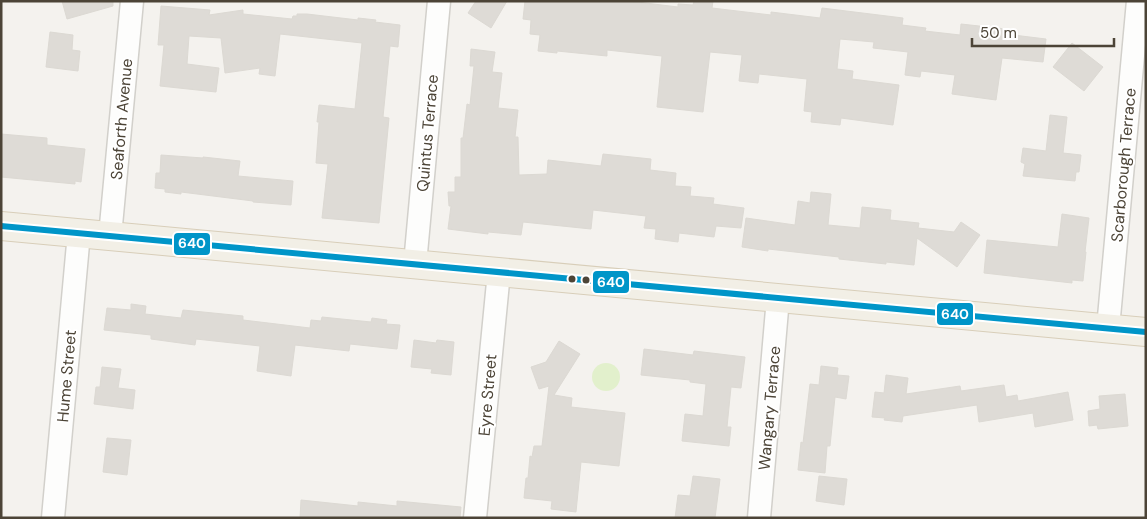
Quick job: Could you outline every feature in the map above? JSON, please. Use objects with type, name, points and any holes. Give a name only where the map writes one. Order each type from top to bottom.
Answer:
[{"type":"main road","points":[[1,226],[1146,332]]},
{"type":"street","name":"Seaforth Avenue","points":[[110,236],[132,1]]},
{"type":"street","name":"Quintus Terrace","points":[[415,264],[439,1]]},
{"type":"street","name":"Scarborough Terrace","points":[[1108,328],[1138,1]]},
{"type":"street","name":"Hume Street","points":[[53,518],[79,233]]},
{"type":"street","name":"Eyre Street","points":[[476,518],[499,272]]},
{"type":"street","name":"Wangary Terrace","points":[[759,518],[778,298]]},
{"type":"green space","points":[[606,363],[616,367],[620,377],[616,387],[606,391],[596,387],[592,377],[596,367]]},
{"type":"building","points":[[62,1],[113,1],[113,6],[67,19]]},
{"type":"building","points":[[476,1],[507,1],[491,28],[468,13]]},
{"type":"building","points":[[525,1],[629,1],[678,7],[678,4],[693,5],[694,1],[713,1],[712,8],[771,15],[771,12],[820,18],[822,8],[903,18],[902,25],[926,28],[925,31],[960,35],[961,24],[1006,29],[1005,34],[1046,39],[1043,62],[1002,58],[996,100],[952,94],[955,75],[921,71],[920,77],[905,75],[908,52],[873,48],[874,42],[840,39],[837,69],[853,71],[852,79],[899,85],[893,125],[841,118],[840,125],[811,122],[812,112],[804,111],[807,79],[759,74],[758,83],[739,81],[742,55],[710,52],[703,112],[657,107],[662,56],[607,50],[607,56],[538,51],[540,35],[530,34],[531,20],[523,19]]},
{"type":"building","points":[[161,6],[210,10],[209,15],[243,10],[243,14],[292,19],[297,14],[307,14],[358,20],[358,18],[376,20],[375,22],[400,25],[398,47],[390,46],[383,117],[389,118],[379,223],[322,218],[328,164],[316,163],[319,105],[355,109],[362,43],[280,34],[275,76],[259,74],[260,68],[225,73],[221,38],[189,36],[187,64],[219,68],[216,92],[160,86],[164,45],[158,45]]},
{"type":"building","points":[[50,32],[73,35],[72,50],[80,51],[78,71],[46,67]]},
{"type":"building","points":[[1072,43],[1103,67],[1084,91],[1053,67]]},
{"type":"building","points":[[471,49],[495,52],[492,72],[502,73],[498,108],[518,110],[515,137],[518,137],[519,175],[547,174],[548,160],[601,166],[603,154],[651,159],[650,170],[676,173],[675,186],[691,187],[690,196],[714,198],[713,204],[744,208],[741,228],[716,226],[714,237],[679,233],[678,242],[655,239],[656,229],[644,228],[646,216],[593,210],[591,229],[523,222],[521,235],[488,232],[488,234],[448,229],[451,206],[449,206],[448,192],[455,192],[455,177],[461,177],[461,138],[463,138],[467,104],[470,105],[474,66],[470,66]]},
{"type":"building","points":[[1050,115],[1067,117],[1063,153],[1081,155],[1079,172],[1076,172],[1075,181],[1023,176],[1025,164],[1021,162],[1023,148],[1046,151]]},
{"type":"building","points":[[1,134],[47,138],[47,145],[85,149],[81,182],[75,181],[75,184],[1,177]]},
{"type":"building","points":[[161,155],[240,161],[238,176],[293,181],[291,205],[181,192],[181,194],[165,192],[165,189],[155,188],[156,173],[160,173]]},
{"type":"building","points":[[811,192],[831,194],[828,225],[860,228],[862,207],[891,210],[890,220],[919,223],[918,228],[954,232],[961,222],[980,235],[957,267],[917,238],[914,265],[886,262],[886,264],[742,247],[746,218],[795,225],[798,201],[810,203]]},
{"type":"building","points":[[1062,214],[1089,218],[1083,281],[1072,280],[1072,283],[984,273],[987,240],[1058,247]]},
{"type":"building","points":[[131,304],[146,306],[145,314],[181,318],[183,310],[243,316],[243,320],[310,328],[311,320],[321,321],[322,317],[371,322],[372,318],[387,320],[386,324],[400,325],[397,349],[350,344],[349,351],[295,345],[291,376],[257,371],[260,346],[196,339],[195,345],[151,339],[151,335],[104,330],[107,308],[131,310]]},
{"type":"building","points":[[414,340],[436,343],[437,340],[454,342],[451,375],[431,373],[432,369],[411,367]]},
{"type":"building","points":[[559,341],[580,354],[554,395],[572,398],[571,407],[625,413],[619,466],[581,462],[576,512],[551,509],[552,501],[524,498],[530,456],[532,457],[534,446],[542,446],[549,386],[539,389],[531,367],[546,362]]},
{"type":"building","points":[[644,349],[693,355],[694,351],[745,357],[741,388],[731,387],[727,427],[731,427],[729,446],[682,441],[685,414],[703,416],[706,384],[690,382],[690,380],[641,375]]},
{"type":"building","points":[[821,366],[838,368],[837,375],[849,376],[846,399],[835,397],[830,446],[827,446],[825,473],[798,470],[810,384],[819,385]]},
{"type":"building","points":[[102,367],[121,369],[118,388],[135,390],[133,409],[94,404],[96,387],[100,387]]},
{"type":"building","points":[[886,375],[908,378],[906,394],[960,386],[961,391],[1004,385],[1006,397],[1017,395],[1018,401],[1068,392],[1073,420],[1035,427],[1033,413],[979,422],[977,405],[903,416],[902,422],[872,417],[875,392],[884,393]]},
{"type":"building","points":[[1125,394],[1128,426],[1098,429],[1097,425],[1089,426],[1088,411],[1100,409],[1099,396]]},
{"type":"building","points":[[107,438],[131,440],[127,475],[103,472]]},
{"type":"building","points":[[693,476],[720,479],[715,518],[675,518],[678,495],[690,496]]},
{"type":"building","points":[[819,476],[847,479],[844,505],[816,501]]},
{"type":"building","points":[[301,500],[358,506],[358,502],[397,506],[397,501],[461,507],[460,518],[300,518]]},
{"type":"transit line","name":"640","points":[[1,226],[1146,332]]}]
